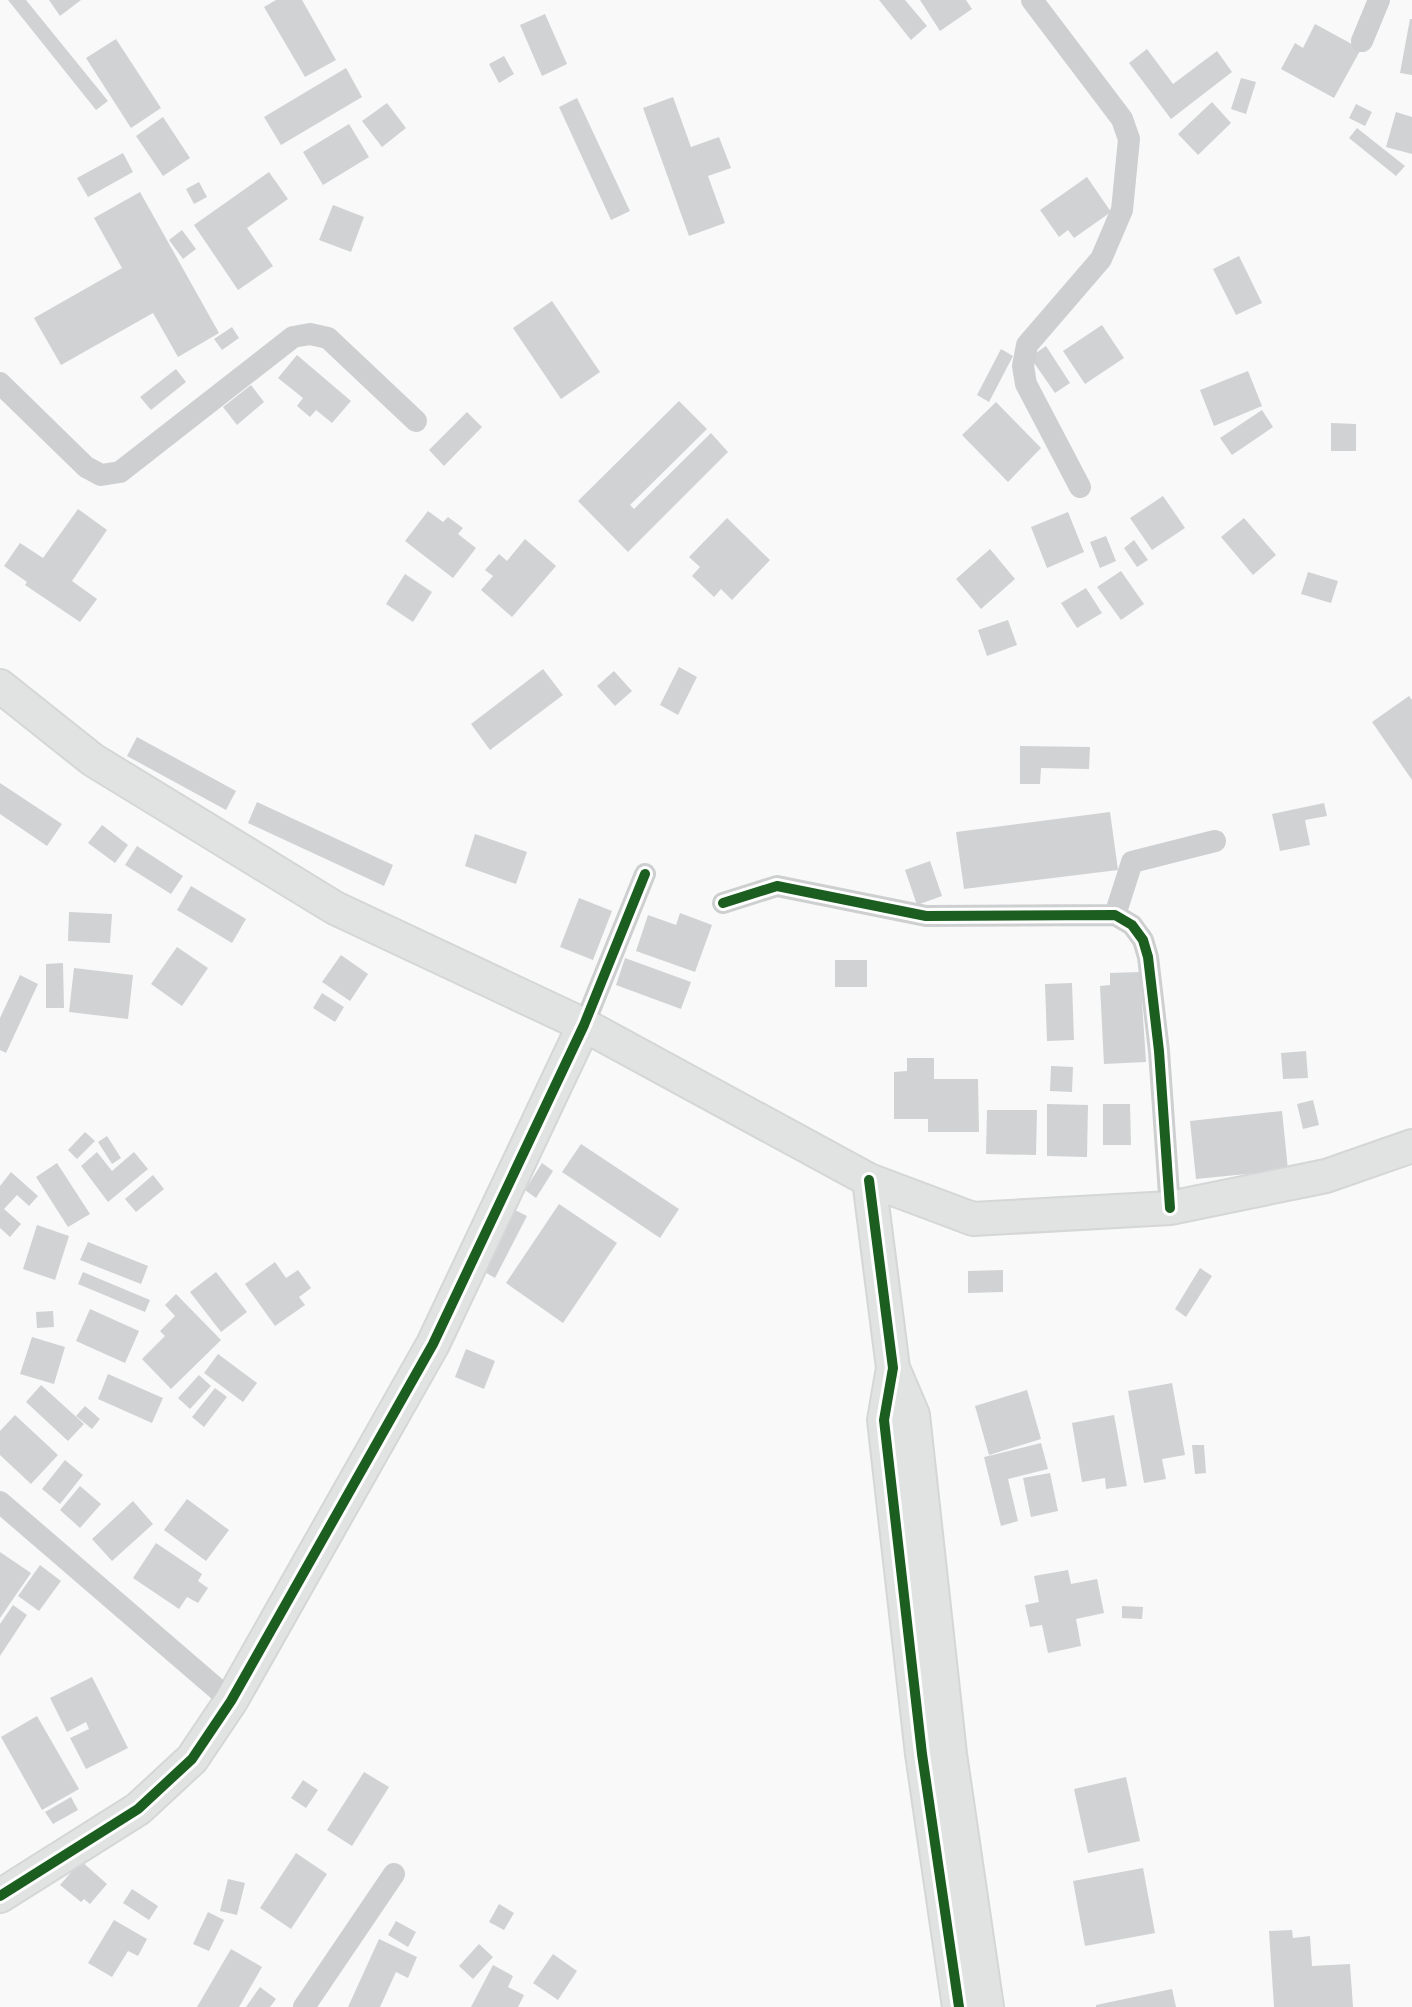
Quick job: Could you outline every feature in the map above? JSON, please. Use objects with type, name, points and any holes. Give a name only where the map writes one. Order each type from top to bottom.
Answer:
[{"type":"street","points":[[1032,0],[1122,119],[1129,139],[1122,210],[1101,258],[1027,345],[1023,366],[1026,384],[1080,488]]},
{"type":"street","points":[[1362,41],[1379,0]]},
{"type":"street","points":[[0,383],[86,467],[101,476],[120,472],[292,337],[310,334],[328,338],[416,422]]},
{"type":"street","points":[[0,686],[93,760],[335,908],[584,1025],[869,1180],[973,1219],[1170,1208],[1326,1176],[1412,1146]]},
{"type":"street","points":[[1115,915],[1132,862],[1215,841]]},
{"type":"street","points":[[0,1896],[138,1809],[192,1760],[231,1701],[434,1344],[584,1025],[645,874]]},
{"type":"street","points":[[723,903],[777,886],[926,916],[1115,915],[1132,925],[1144,940],[1148,957],[1170,1208]]},
{"type":"street","points":[[869,1180],[893,1368],[913,1415],[950,1754],[987,2007]]},
{"type":"street","points":[[893,1368],[884,1420],[922,1754],[960,2007]]},
{"type":"street","points":[[0,1502],[231,1701]]},
{"type":"street","points":[[304,2007],[394,1874]]},
{"type":"building","points":[[8,0],[26,0],[108,101],[96,110]]},
{"type":"building","points":[[49,0],[81,0],[60,16]]},
{"type":"building","points":[[276,0],[302,0],[336,60],[305,77],[264,7]]},
{"type":"building","points":[[879,0],[905,0],[927,26],[911,40]]},
{"type":"building","points":[[920,0],[966,0],[972,9],[940,31]]},
{"type":"building","points":[[545,14],[567,64],[542,76],[520,25]]},
{"type":"building","points":[[1412,19],[1412,75],[1400,73]]},
{"type":"building","points":[[1315,24],[1361,49],[1334,98],[1281,69],[1295,43],[1303,48]]},
{"type":"building","points":[[116,39],[161,108],[131,128],[86,58]]},
{"type":"building","points":[[1147,49],[1173,84],[1217,51],[1232,72],[1171,119],[1129,63]]},
{"type":"building","points":[[504,56],[514,74],[499,83],[489,64]]},
{"type":"building","points":[[346,68],[362,97],[281,145],[264,117]]},
{"type":"building","points":[[1241,78],[1256,82],[1246,114],[1231,109]]},
{"type":"building","points":[[673,97],[691,147],[719,137],[731,168],[708,176],[725,223],[689,236],[643,108]]},
{"type":"building","points":[[577,98],[630,211],[611,220],[559,107]]},
{"type":"building","points":[[1212,102],[1231,123],[1198,155],[1178,134]]},
{"type":"building","points":[[387,103],[406,128],[382,147],[362,121]]},
{"type":"building","points":[[1356,104],[1372,112],[1365,126],[1349,118]]},
{"type":"building","points":[[1396,112],[1412,117],[1412,154],[1386,147]]},
{"type":"building","points":[[163,117],[190,158],[163,176],[136,136]]},
{"type":"building","points":[[349,124],[369,157],[323,185],[303,152]]},
{"type":"building","points":[[1357,128],[1405,166],[1396,176],[1349,138]]},
{"type":"building","points":[[123,153],[133,172],[88,197],[77,178]]},
{"type":"building","points":[[269,172],[288,199],[247,228],[273,266],[238,290],[194,225]]},
{"type":"building","points":[[1087,177],[1111,212],[1074,238],[1068,230],[1059,237],[1040,210]]},
{"type":"building","points":[[199,182],[207,197],[194,204],[186,189]]},
{"type":"building","points":[[140,192],[219,333],[178,357],[153,313],[61,365],[34,318],[122,268],[94,218]]},
{"type":"building","points":[[333,205],[364,217],[351,252],[319,240]]},
{"type":"building","points":[[182,230],[196,249],[183,259],[169,240]]},
{"type":"building","points":[[1239,256],[1262,303],[1236,315],[1213,269]]},
{"type":"building","points":[[552,301],[600,372],[561,399],[513,328]]},
{"type":"building","points":[[1102,325],[1124,358],[1085,384],[1063,351]]},
{"type":"building","points":[[232,327],[239,338],[222,350],[214,339]]},
{"type":"building","points":[[1046,346],[1070,383],[1055,393],[1030,357]]},
{"type":"building","points":[[1001,349],[1013,356],[989,402],[977,395]]},
{"type":"building","points":[[297,355],[351,401],[332,423],[316,410],[310,417],[297,406],[303,398],[278,378]]},
{"type":"building","points":[[176,369],[186,382],[151,410],[140,397]]},
{"type":"building","points":[[1248,371],[1262,406],[1214,426],[1200,390]]},
{"type":"building","points":[[251,385],[264,402],[237,425],[223,407]]},
{"type":"building","points":[[679,401],[707,429],[630,505],[634,509],[711,433],[728,452],[628,552],[578,501]]},
{"type":"building","points":[[996,402],[1041,448],[1008,482],[962,435]]},
{"type":"building","points":[[1262,410],[1273,427],[1232,455],[1220,438]]},
{"type":"building","points":[[467,412],[482,427],[444,466],[429,450]]},
{"type":"building","points":[[1331,423],[1356,424],[1356,451],[1331,451]]},
{"type":"building","points":[[1163,496],[1185,528],[1152,550],[1130,518]]},
{"type":"building","points":[[78,509],[107,530],[72,581],[97,599],[80,622],[4,566],[20,543],[43,558]]},
{"type":"building","points":[[428,511],[443,522],[448,517],[463,528],[458,534],[476,548],[453,578],[405,541]]},
{"type":"building","points":[[1068,512],[1084,552],[1047,568],[1031,527]]},
{"type":"building","points":[[727,518],[770,560],[732,600],[721,589],[714,597],[692,576],[700,567],[689,557]]},
{"type":"building","points":[[1244,518],[1276,555],[1253,575],[1221,537]]},
{"type":"building","points":[[1106,536],[1116,561],[1100,568],[1090,542]]},
{"type":"building","points":[[525,539],[556,566],[512,617],[481,590],[493,576],[485,570],[499,554],[507,561]]},
{"type":"building","points":[[1134,540],[1148,560],[1137,567],[1124,548]]},
{"type":"building","points":[[990,549],[1015,579],[981,609],[956,579]]},
{"type":"building","points":[[1121,571],[1144,604],[1121,620],[1097,587]]},
{"type":"building","points":[[1308,572],[1338,581],[1331,603],[1301,594]]},
{"type":"building","points":[[405,574],[432,592],[413,622],[386,604]]},
{"type":"building","points":[[1086,588],[1102,613],[1077,628],[1061,603]]},
{"type":"building","points":[[1008,620],[1017,645],[987,656],[978,630]]},
{"type":"building","points":[[679,667],[697,677],[678,715],[660,705]]},
{"type":"building","points":[[543,669],[563,695],[490,750],[471,724]]},
{"type":"building","points":[[614,671],[632,691],[615,706],[597,686]]},
{"type":"building","points":[[1409,696],[1412,700],[1412,780],[1372,722]]},
{"type":"building","points":[[137,737],[236,791],[226,810],[127,756]]},
{"type":"building","points":[[1020,746],[1090,747],[1089,769],[1041,768],[1040,784],[1020,784]]},
{"type":"building","points":[[0,783],[62,824],[47,846],[0,814]]},
{"type":"building","points":[[257,802],[393,865],[384,886],[248,823]]},
{"type":"building","points":[[1324,803],[1327,816],[1305,820],[1310,845],[1280,851],[1272,814]]},
{"type":"building","points":[[1110,812],[1118,870],[964,889],[956,832]]},
{"type":"building","points":[[102,825],[128,845],[115,863],[88,843]]},
{"type":"building","points":[[475,834],[527,852],[516,884],[465,866]]},
{"type":"building","points":[[137,846],[183,876],[171,894],[125,865]]},
{"type":"building","points":[[930,861],[942,896],[917,905],[905,870]]},
{"type":"building","points":[[191,886],[246,919],[232,943],[177,910]]},
{"type":"building","points":[[579,898],[612,911],[593,960],[560,947]]},
{"type":"building","points":[[69,912],[112,914],[110,943],[68,941]]},
{"type":"building","points":[[680,913],[712,925],[695,972],[636,951],[648,915],[676,925]]},
{"type":"building","points":[[177,947],[208,968],[182,1006],[151,984]]},
{"type":"building","points":[[341,955],[368,974],[350,1001],[322,982]]},
{"type":"building","points":[[625,958],[691,982],[681,1009],[616,985]]},
{"type":"building","points":[[835,960],[867,960],[867,987],[835,987]]},
{"type":"building","points":[[63,963],[64,1008],[46,1008],[46,964]]},
{"type":"building","points":[[74,968],[133,975],[128,1019],[69,1012]]},
{"type":"building","points":[[1140,972],[1146,1062],[1104,1064],[1100,986],[1110,985],[1110,973]]},
{"type":"building","points":[[20,975],[38,984],[6,1053],[0,1050],[0,1018]]},
{"type":"building","points":[[1072,983],[1074,1040],[1047,1041],[1045,984]]},
{"type":"building","points":[[322,993],[344,1007],[335,1022],[313,1008]]},
{"type":"building","points":[[1306,1051],[1308,1078],[1283,1079],[1281,1053]]},
{"type":"building","points":[[907,1058],[934,1058],[934,1079],[978,1079],[979,1132],[928,1132],[928,1119],[894,1119],[894,1072],[907,1071]]},
{"type":"building","points":[[1051,1066],[1073,1067],[1072,1092],[1050,1091]]},
{"type":"building","points":[[1313,1100],[1319,1125],[1303,1129],[1297,1104]]},
{"type":"building","points":[[1047,1104],[1088,1105],[1087,1157],[1047,1156]]},
{"type":"building","points":[[1103,1104],[1130,1104],[1131,1145],[1103,1145]]},
{"type":"building","points":[[987,1110],[1037,1110],[1036,1155],[986,1154]]},
{"type":"building","points":[[1282,1111],[1288,1170],[1196,1179],[1190,1121]]},
{"type":"building","points":[[85,1132],[95,1141],[77,1159],[68,1150]]},
{"type":"building","points":[[107,1136],[121,1158],[112,1164],[98,1142]]},
{"type":"building","points":[[581,1144],[679,1209],[660,1238],[562,1172]]},
{"type":"building","points":[[97,1152],[112,1171],[134,1152],[148,1169],[108,1202],[81,1166]]},
{"type":"building","points":[[57,1163],[90,1214],[68,1227],[36,1177]]},
{"type":"building","points":[[542,1163],[553,1171],[536,1198],[525,1190]]},
{"type":"building","points":[[11,1172],[38,1196],[29,1206],[17,1195],[4,1209],[21,1224],[10,1237],[0,1228],[0,1186]]},
{"type":"building","points":[[153,1175],[164,1189],[136,1212],[125,1199]]},
{"type":"building","points":[[559,1204],[617,1243],[563,1323],[506,1283]]},
{"type":"building","points":[[513,1209],[527,1216],[495,1278],[481,1270]]},
{"type":"building","points":[[37,1225],[69,1236],[55,1280],[23,1269]]},
{"type":"building","points":[[88,1242],[148,1266],[141,1284],[80,1260]]},
{"type":"building","points":[[275,1262],[286,1278],[298,1270],[311,1288],[299,1297],[305,1305],[275,1326],[245,1284]]},
{"type":"building","points":[[1200,1268],[1212,1276],[1186,1317],[1175,1309]]},
{"type":"building","points":[[1003,1270],[1003,1292],[968,1293],[968,1271]]},
{"type":"building","points":[[83,1272],[150,1300],[145,1312],[78,1284]]},
{"type":"building","points":[[216,1272],[247,1312],[221,1332],[190,1292]]},
{"type":"building","points":[[176,1294],[221,1340],[171,1389],[142,1359],[165,1336],[160,1331],[175,1316],[165,1305]]},
{"type":"building","points":[[90,1309],[139,1331],[125,1363],[76,1341]]},
{"type":"building","points":[[53,1311],[54,1327],[37,1328],[36,1312]]},
{"type":"building","points":[[32,1337],[65,1347],[54,1384],[20,1374]]},
{"type":"building","points":[[466,1349],[495,1361],[484,1389],[455,1377]]},
{"type":"building","points":[[218,1354],[257,1383],[243,1402],[204,1373]]},
{"type":"building","points":[[108,1374],[163,1398],[152,1423],[98,1399]]},
{"type":"building","points":[[199,1375],[211,1386],[190,1409],[178,1398]]},
{"type":"building","points":[[1172,1383],[1185,1455],[1162,1459],[1166,1479],[1144,1483],[1128,1391]]},
{"type":"building","points":[[41,1385],[84,1424],[68,1441],[26,1402]]},
{"type":"building","points":[[215,1388],[227,1397],[204,1427],[192,1417]]},
{"type":"building","points":[[1027,1390],[1041,1439],[989,1455],[975,1406]]},
{"type":"building","points":[[85,1406],[100,1419],[92,1429],[76,1416]]},
{"type":"building","points":[[15,1415],[58,1455],[31,1484],[0,1455],[0,1431]]},
{"type":"building","points":[[1114,1415],[1127,1486],[1106,1489],[1105,1478],[1082,1482],[1072,1423]]},
{"type":"building","points":[[1041,1443],[1048,1469],[1008,1479],[1018,1521],[1001,1526],[984,1457]]},
{"type":"building","points":[[1192,1445],[1204,1445],[1206,1473],[1195,1474]]},
{"type":"building","points":[[65,1460],[83,1475],[60,1504],[42,1489]]},
{"type":"building","points":[[1050,1473],[1058,1511],[1031,1517],[1023,1478]]},
{"type":"building","points":[[80,1486],[101,1504],[80,1528],[60,1510]]},
{"type":"building","points":[[187,1499],[229,1530],[206,1561],[164,1530]]},
{"type":"building","points":[[133,1501],[153,1524],[112,1561],[92,1539]]},
{"type":"building","points":[[156,1543],[202,1574],[198,1581],[208,1588],[198,1603],[187,1597],[179,1609],[133,1578]]},
{"type":"building","points":[[0,1552],[31,1573],[0,1618]]},
{"type":"building","points":[[40,1565],[61,1581],[39,1611],[18,1596]]},
{"type":"building","points":[[1068,1570],[1071,1584],[1097,1579],[1104,1613],[1076,1619],[1081,1646],[1048,1653],[1042,1625],[1030,1627],[1025,1605],[1039,1602],[1034,1576]]},
{"type":"building","points":[[13,1605],[27,1615],[0,1656],[0,1624]]},
{"type":"building","points":[[1122,1606],[1143,1607],[1142,1619],[1122,1618]]},
{"type":"building","points":[[92,1677],[128,1748],[86,1769],[70,1738],[89,1729],[86,1722],[67,1732],[50,1698]]},
{"type":"building","points":[[37,1716],[79,1789],[42,1810],[1,1737]]},
{"type":"building","points":[[364,1772],[389,1787],[352,1846],[327,1830]]},
{"type":"building","points":[[1126,1777],[1140,1841],[1088,1853],[1074,1789]]},
{"type":"building","points":[[303,1780],[318,1790],[306,1808],[291,1798]]},
{"type":"building","points":[[71,1797],[78,1810],[53,1824],[45,1812]]},
{"type":"building","points":[[296,1853],[327,1874],[291,1929],[260,1908]]},
{"type":"building","points":[[81,1861],[107,1884],[90,1904],[84,1899],[81,1902],[60,1885]]},
{"type":"building","points":[[1143,1868],[1155,1933],[1085,1946],[1073,1881]]},
{"type":"building","points":[[228,1879],[245,1883],[237,1915],[220,1911]]},
{"type":"building","points":[[132,1889],[158,1906],[149,1920],[123,1903]]},
{"type":"building","points":[[499,1904],[514,1913],[504,1930],[489,1922]]},
{"type":"building","points":[[208,1912],[224,1920],[209,1951],[193,1944]]},
{"type":"building","points":[[114,1920],[147,1939],[138,1956],[128,1951],[112,1977],[88,1963]]},
{"type":"building","points":[[396,1921],[416,1932],[408,1947],[388,1935]]},
{"type":"building","points":[[1292,1930],[1293,1938],[1310,1936],[1312,1966],[1350,1964],[1353,2007],[1274,2007],[1269,1931]]},
{"type":"building","points":[[379,1939],[417,1957],[408,1978],[396,1972],[380,2007],[348,2007]]},
{"type":"building","points":[[479,1944],[493,1957],[473,1979],[459,1966]]},
{"type":"building","points":[[231,1949],[262,1967],[239,2007],[197,2007]]},
{"type":"building","points":[[553,1954],[577,1971],[558,2000],[533,1983]]},
{"type":"building","points":[[493,1965],[513,1976],[508,1987],[524,1995],[518,2007],[471,2007]]},
{"type":"building","points":[[260,1987],[276,1999],[270,2007],[246,2007]]},
{"type":"building","points":[[1172,1989],[1176,2007],[1096,2007],[1096,2005]]},
{"type":"cycle path","points":[[0,1896],[138,1809],[192,1759],[231,1701],[433,1344],[584,1025],[645,874]]},
{"type":"cycle path","points":[[723,903],[777,886],[926,916],[1115,915],[1132,925],[1143,940],[1148,957],[1170,1208]]},
{"type":"cycle path","points":[[869,1180],[893,1368],[884,1420],[922,1754],[959,2007]]}]
